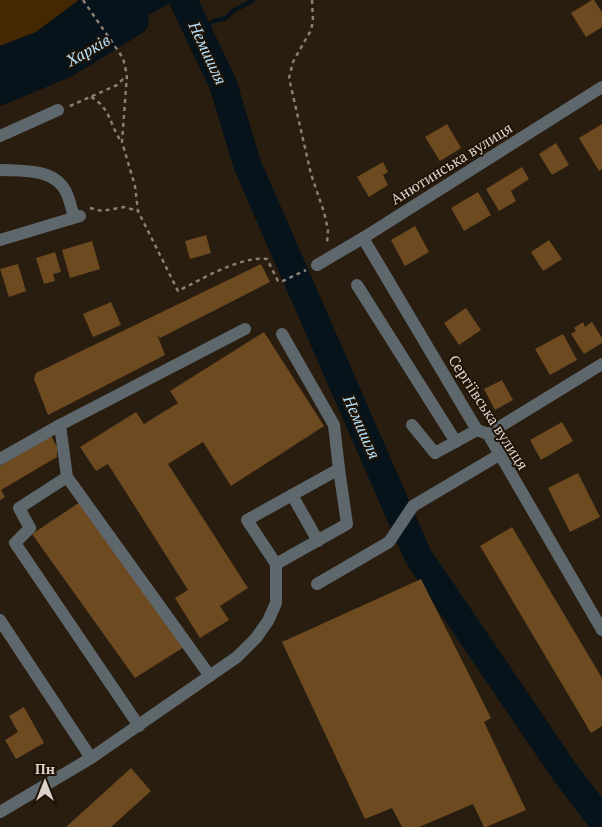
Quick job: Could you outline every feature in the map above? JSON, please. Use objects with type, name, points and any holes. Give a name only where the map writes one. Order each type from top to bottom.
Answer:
[{"type":"street","name":"Анютинська вулиця","points":[[320,263],[363,238],[602,87]]},
{"type":"street","points":[[0,136],[58,110]]},
{"type":"street","points":[[0,170],[36,172],[49,175],[66,192],[81,214],[0,240]]},
{"type":"street","name":"Сергіївська вулиця","points":[[363,238],[482,432],[499,456],[602,630]]},
{"type":"street","points":[[357,285],[456,442]]},
{"type":"street","points":[[0,459],[60,425],[245,329]]},
{"type":"street","points":[[276,564],[347,524],[334,425],[282,334]]},
{"type":"street","points":[[412,425],[435,453],[482,432],[602,364]]},
{"type":"street","points":[[60,425],[67,476],[210,676]]},
{"type":"street","points":[[317,584],[389,542],[413,506],[499,456]]},
{"type":"street","points":[[0,812],[91,758],[139,726],[237,656],[256,638],[268,621],[276,604],[276,564],[247,520],[339,469]]},
{"type":"street","points":[[67,476],[19,508],[30,528],[15,543],[139,726]]},
{"type":"street","points":[[292,495],[318,540]]},
{"type":"street","points":[[0,620],[91,758]]},
{"type":"path","points":[[83,0],[123,58],[127,75],[122,142]]},
{"type":"path","points":[[91,97],[101,103],[106,109],[122,142],[135,186],[138,211],[178,291],[237,263],[260,258],[267,259],[278,281],[283,281],[320,263],[328,242],[328,230],[324,212],[311,174],[290,78],[292,62],[311,30],[313,21],[312,0]]},
{"type":"path","points":[[58,110],[117,85],[127,75]]},
{"type":"path","points":[[81,214],[124,207],[138,211]]},
{"type":"shaded area","points":[[0,0],[79,0],[36,32],[0,46]]},
{"type":"water","points":[[79,0],[175,0],[57,68],[0,95],[0,46],[36,32]]},
{"type":"building","points":[[594,0],[602,12],[602,27],[586,37],[571,13]]},
{"type":"building","points":[[447,124],[461,148],[440,161],[425,137]]},
{"type":"building","points":[[602,124],[602,169],[599,171],[579,138]]},
{"type":"building","points":[[556,143],[569,165],[552,175],[539,154]]},
{"type":"building","points":[[383,162],[388,172],[383,175],[388,185],[369,197],[357,177]]},
{"type":"building","points":[[522,167],[529,179],[511,191],[516,201],[499,211],[486,189]]},
{"type":"building","points":[[478,192],[491,215],[464,231],[451,208]]},
{"type":"building","points":[[415,226],[429,252],[405,266],[391,240]]},
{"type":"building","points":[[206,235],[211,253],[190,259],[185,241]]},
{"type":"building","points":[[549,240],[562,259],[543,271],[531,252]]},
{"type":"building","points":[[92,241],[100,269],[70,278],[62,250]]},
{"type":"building","points":[[55,252],[61,272],[53,274],[55,281],[44,284],[36,258]]},
{"type":"building","points":[[18,264],[26,291],[9,297],[0,269]]},
{"type":"building","points":[[261,264],[270,282],[160,338],[157,334],[165,355],[48,415],[34,379],[36,373]]},
{"type":"building","points":[[111,302],[121,325],[93,337],[83,314]]},
{"type":"building","points":[[466,308],[481,330],[459,345],[444,323]]},
{"type":"building","points":[[583,322],[585,327],[592,322],[602,338],[602,343],[584,354],[571,334],[576,331],[574,328]]},
{"type":"building","points":[[264,332],[324,426],[231,486],[203,442],[168,464],[248,588],[220,606],[229,620],[200,638],[175,598],[188,590],[108,464],[96,471],[80,447],[136,412],[144,424],[178,403],[170,391]]},
{"type":"building","points":[[563,334],[577,360],[550,375],[535,349]]},
{"type":"building","points":[[502,380],[513,400],[495,410],[484,389]]},
{"type":"building","points":[[562,422],[573,441],[541,460],[530,440]]},
{"type":"building","points":[[51,436],[57,447],[57,457],[1,490],[5,497],[0,500],[0,466]]},
{"type":"building","points":[[578,473],[600,517],[570,532],[548,488]]},
{"type":"building","points":[[80,502],[184,647],[135,678],[32,534]]},
{"type":"building","points":[[512,527],[602,678],[602,726],[591,733],[480,546]]},
{"type":"building","points":[[421,579],[491,718],[484,722],[526,810],[486,827],[484,827],[473,804],[419,827],[402,827],[392,808],[365,819],[282,642]]},
{"type":"building","points":[[24,707],[44,743],[16,759],[5,740],[18,732],[9,716]]},
{"type":"building","points":[[131,768],[151,791],[111,827],[66,827]]},
{"type":"waterway","name":"Немишля","points":[[183,0],[223,84],[247,164],[418,556],[564,771],[602,821]]},
{"type":"waterway","points":[[196,27],[208,25],[214,21],[226,18],[233,11],[253,0]]},
{"type":"waterway","name":"Харків","points":[[0,91],[65,64],[135,21]]}]
